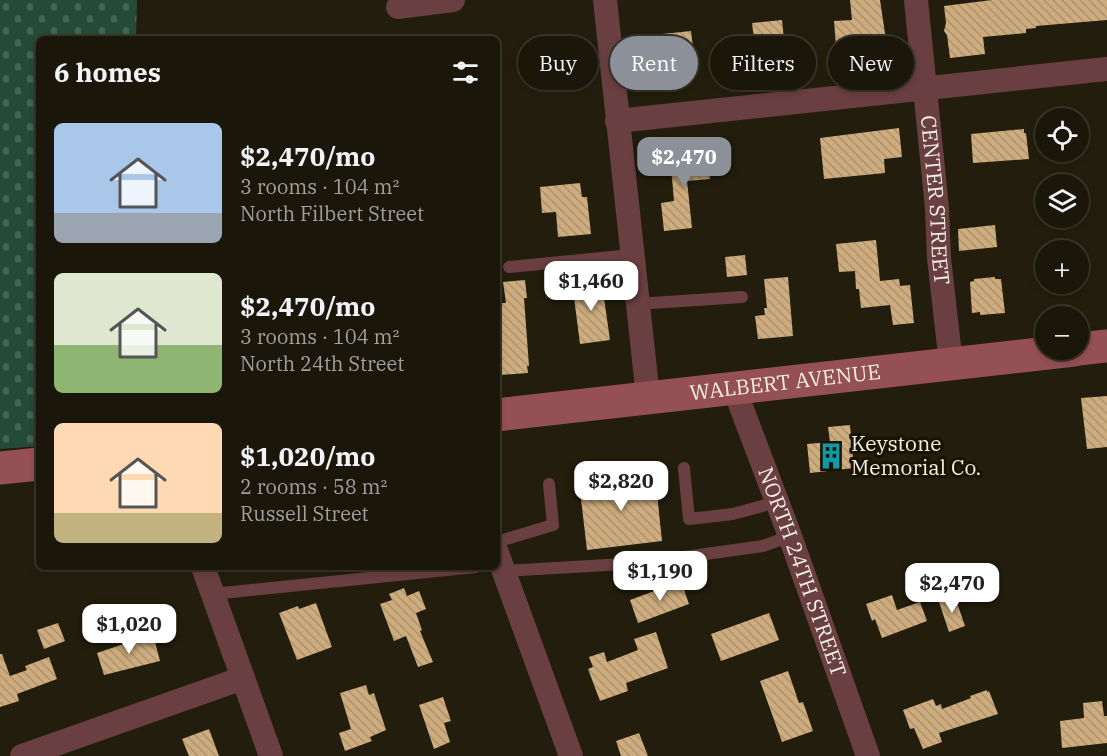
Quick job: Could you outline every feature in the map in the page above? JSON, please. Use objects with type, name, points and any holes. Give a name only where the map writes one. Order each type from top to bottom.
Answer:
[{"type":"main road","name":"WALBERT AVENUE","points":[[1089,348],[1107,346]]},
{"type":"main road","name":"WALBERT AVENUE","points":[[500,415],[1035,354]]},
{"type":"main road","points":[[0,468],[36,464]]},
{"type":"street","points":[[398,7],[453,0]]},
{"type":"street","points":[[605,0],[648,397]]},
{"type":"street","name":"CENTER STREET","points":[[916,0],[951,364]]},
{"type":"street","points":[[617,121],[1107,69]]},
{"type":"street","name":"NORTH 24TH STREET","points":[[734,388],[790,536],[868,756]]},
{"type":"street","points":[[500,562],[571,756]]},
{"type":"street","points":[[204,570],[271,756]]},
{"type":"street","points":[[22,756],[243,678]]},
{"type":"lane","points":[[508,267],[632,255]]},
{"type":"lane","points":[[637,303],[742,297]]},
{"type":"lane","points":[[684,468],[689,519],[733,514],[777,502]]},
{"type":"lane","points":[[500,558],[553,525],[549,483]]},
{"type":"lane","points":[[500,559],[641,563],[763,546],[790,536]]},
{"type":"lane","points":[[213,594],[447,570]]},
{"type":"green space","points":[[0,0],[137,0],[136,36],[36,36],[36,446],[0,449]]},
{"type":"building","points":[[850,0],[880,0],[885,36],[835,36],[834,21],[852,20]]},
{"type":"building","points":[[992,0],[1107,0],[1107,20],[1036,26],[1036,28],[1026,29],[1026,33],[983,37],[985,54],[950,58],[947,35],[944,31],[946,23],[944,6]]},
{"type":"building","points":[[782,20],[784,36],[754,36],[752,23]]},
{"type":"building","points":[[691,31],[692,36],[653,36]]},
{"type":"building","points":[[899,128],[902,157],[884,159],[885,173],[824,179],[820,138]]},
{"type":"building","points":[[1024,129],[1029,159],[973,163],[971,134]]},
{"type":"building","points":[[707,151],[710,179],[687,181],[692,228],[664,231],[661,203],[674,201],[670,155]]},
{"type":"building","points":[[580,183],[582,197],[587,197],[591,234],[558,237],[556,212],[542,213],[540,187]]},
{"type":"building","points":[[995,225],[997,247],[959,251],[958,229]]},
{"type":"building","points":[[876,240],[880,281],[899,279],[900,286],[910,285],[914,323],[893,325],[890,305],[861,308],[859,289],[856,289],[855,271],[839,272],[836,244]]},
{"type":"building","points":[[745,255],[747,275],[727,277],[725,257]]},
{"type":"building","points":[[788,277],[793,336],[758,339],[755,316],[765,315],[764,308],[767,308],[764,279]]},
{"type":"building","points":[[995,277],[995,279],[1001,279],[1005,313],[980,315],[980,312],[972,313],[970,282],[974,279]]},
{"type":"building","points":[[599,279],[601,291],[603,291],[610,340],[580,344],[572,282]]},
{"type":"building","points":[[525,280],[528,373],[500,375],[500,303],[506,303],[503,282]]},
{"type":"building","points":[[1107,396],[1107,447],[1087,449],[1081,398]]},
{"type":"building","name":"Keystone Memorial Co.","points":[[850,425],[854,468],[810,473],[807,444],[830,442],[828,427]]},
{"type":"building","points":[[655,474],[662,541],[587,550],[579,482]]},
{"type":"building","points":[[681,581],[689,604],[638,623],[630,600]]},
{"type":"building","points":[[404,588],[407,596],[419,591],[426,609],[416,613],[422,630],[420,631],[433,662],[418,667],[406,636],[394,641],[380,604],[392,600],[389,594]]},
{"type":"building","points":[[892,595],[897,610],[920,602],[927,621],[882,638],[875,619],[872,621],[866,604]]},
{"type":"building","points":[[955,597],[965,626],[949,632],[939,602]]},
{"type":"building","points":[[316,603],[332,647],[297,660],[279,613],[298,606],[299,609]]},
{"type":"building","points":[[769,613],[779,640],[721,661],[711,634]]},
{"type":"building","points":[[58,623],[65,641],[44,649],[37,630]]},
{"type":"building","points":[[656,632],[668,668],[626,683],[628,691],[600,701],[588,669],[593,667],[589,657],[604,652],[607,662],[638,650],[634,639]]},
{"type":"building","points":[[153,634],[160,661],[104,675],[97,653]]},
{"type":"building","points":[[0,654],[2,654],[10,676],[27,670],[25,666],[49,657],[57,679],[17,694],[19,701],[0,707]]},
{"type":"building","points":[[788,671],[799,703],[803,702],[813,731],[782,742],[760,681]]},
{"type":"building","points":[[366,685],[369,695],[374,693],[386,730],[370,737],[372,741],[345,751],[339,733],[351,729],[340,693]]},
{"type":"building","points":[[987,690],[998,714],[939,733],[942,742],[923,749],[914,728],[910,729],[903,710],[933,699],[936,706],[941,704],[942,709]]},
{"type":"building","points":[[443,697],[451,721],[444,723],[450,742],[434,749],[419,705]]},
{"type":"building","points":[[1102,701],[1104,716],[1107,716],[1107,743],[1062,748],[1060,721],[1084,718],[1083,703]]},
{"type":"building","points":[[209,729],[219,756],[189,756],[182,739]]},
{"type":"building","points":[[639,733],[648,756],[621,756],[616,741]]},
{"type":"place","name":"Keystone Memorial Co.","points":[[831,456]]}]
